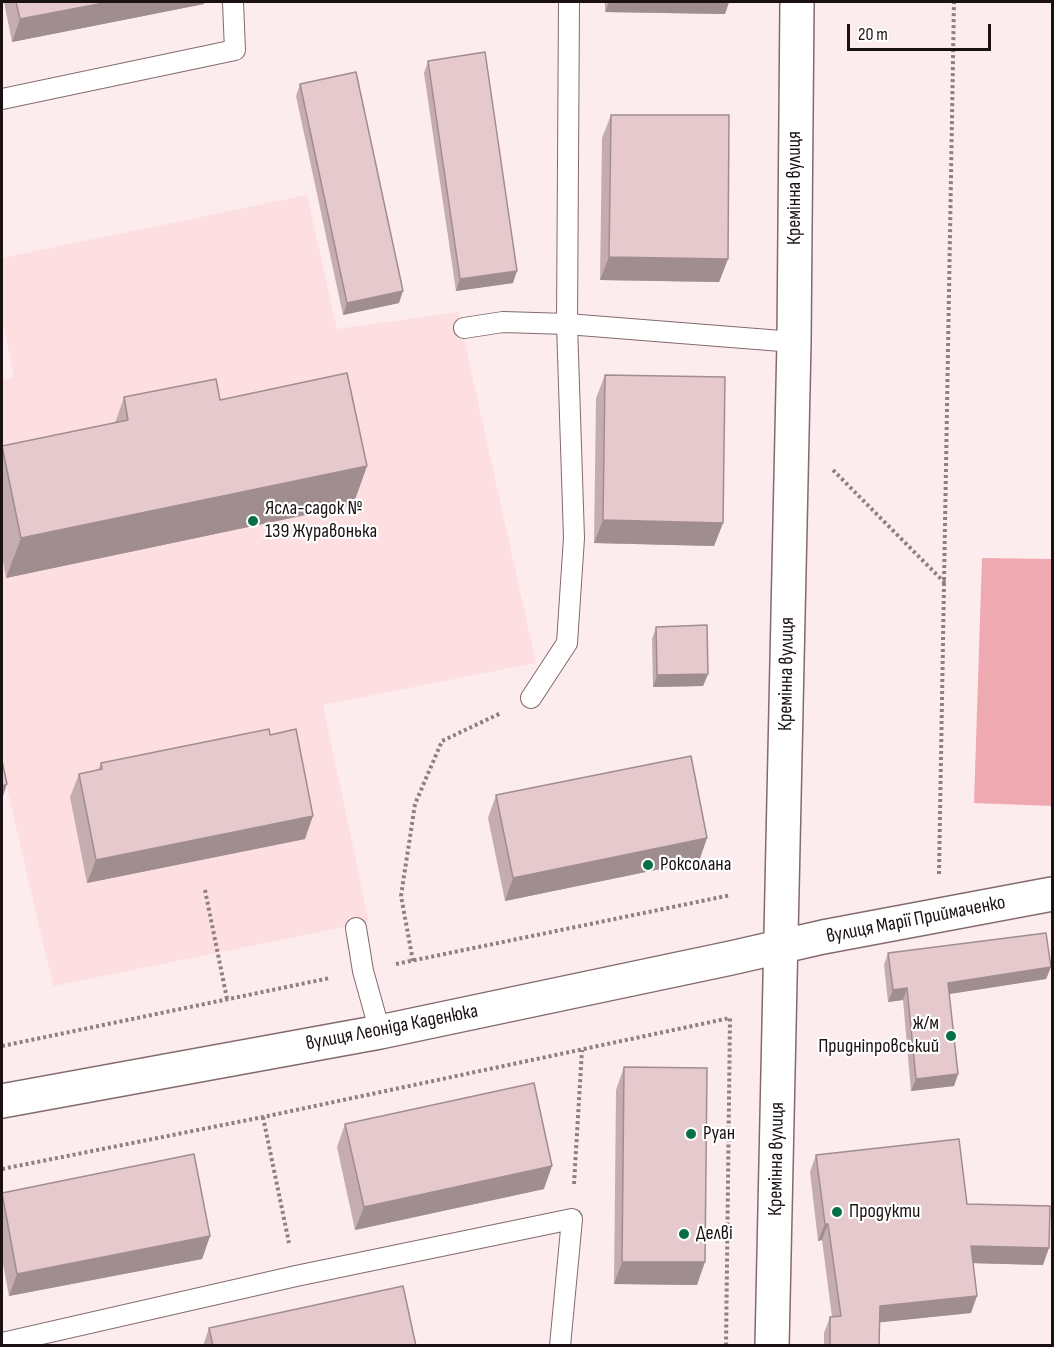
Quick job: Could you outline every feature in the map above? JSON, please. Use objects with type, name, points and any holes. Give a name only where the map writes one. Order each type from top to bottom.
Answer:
[{"type":"street","name":"Кремінна вулиця","points":[[772,1346],[794,342],[797,2]]},
{"type":"street","name":"вулиця Марії Приймаченко","points":[[780,946],[1053,894]]},
{"type":"street","name":"вулиця Леоніда Каденюка","points":[[2,1101],[380,1032],[780,946]]},
{"type":"lane","points":[[2,99],[235,50],[233,2]]},
{"type":"lane","points":[[531,698],[567,643],[574,537],[567,324],[569,2]]},
{"type":"lane","points":[[464,328],[502,322],[567,324],[794,342]]},
{"type":"lane","points":[[356,928],[363,971],[380,1032]]},
{"type":"lane","points":[[2,1343],[296,1276],[572,1219],[560,1346]]},
{"type":"path","points":[[940,840],[954,2]]},
{"type":"path","points":[[831,467],[945,583]]},
{"type":"path","points":[[413,961],[401,896],[415,804],[442,741],[531,698]]},
{"type":"path","points":[[205,890],[227,999]]},
{"type":"path","points":[[2,1169],[264,1117],[730,1018],[726,1346]]},
{"type":"path","points":[[572,1219],[582,1050]]},
{"type":"path","points":[[264,1117],[296,1276]]},
{"type":"shaded area","name":"Ясла-садок № 139 Журавонька","points":[[307,195],[337,329],[458,312],[536,663],[323,705],[369,922],[53,986],[2,767],[2,380],[14,377],[2,316],[2,258]]},
{"type":"shaded area","points":[[982,558],[1052,559],[1052,806],[974,803]]},
{"type":"building","points":[[16,2],[109,2],[20,19]]},
{"type":"building","points":[[485,52],[517,271],[460,279],[428,61]]},
{"type":"building","points":[[356,72],[403,291],[347,303],[300,84]]},
{"type":"building","points":[[611,115],[729,115],[728,259],[609,257]]},
{"type":"building","points":[[347,373],[367,466],[21,538],[2,446],[128,420],[124,397],[216,379],[220,400]]},
{"type":"building","points":[[605,375],[725,377],[723,523],[603,520]]},
{"type":"building","points":[[707,625],[708,674],[657,675],[656,627]]},
{"type":"building","points":[[269,729],[270,735],[296,729],[313,816],[96,860],[79,774],[102,769],[101,763]]},
{"type":"building","points":[[691,756],[707,838],[513,878],[496,795]]},
{"type":"building","points":[[2,761],[7,784],[2,786]]},
{"type":"building","points":[[1046,933],[1051,967],[948,983],[958,1074],[916,1079],[907,988],[893,990],[888,953]]},
{"type":"building","points":[[624,1067],[707,1068],[705,1262],[622,1262]]},
{"type":"building","points":[[534,1083],[552,1166],[364,1207],[345,1124]]},
{"type":"building","points":[[959,1139],[967,1204],[1050,1206],[1049,1248],[971,1246],[977,1296],[880,1306],[879,1346],[830,1346],[830,1317],[841,1316],[816,1155]]},
{"type":"building","points":[[194,1154],[210,1236],[17,1274],[2,1193]]},
{"type":"building","points":[[403,1286],[416,1346],[213,1346],[209,1328]]},
{"type":"place","name":"Ясла-садок № 139 Журавонька","points":[[253,521]]},
{"type":"place","name":"Роксолана","points":[[648,865]]},
{"type":"place","name":"ж/м Придніпровський","points":[[951,1036]]},
{"type":"place","name":"Руан","points":[[691,1134]]},
{"type":"place","name":"Продукти","points":[[837,1212]]},
{"type":"place","name":"Делві","points":[[684,1234]]}]
